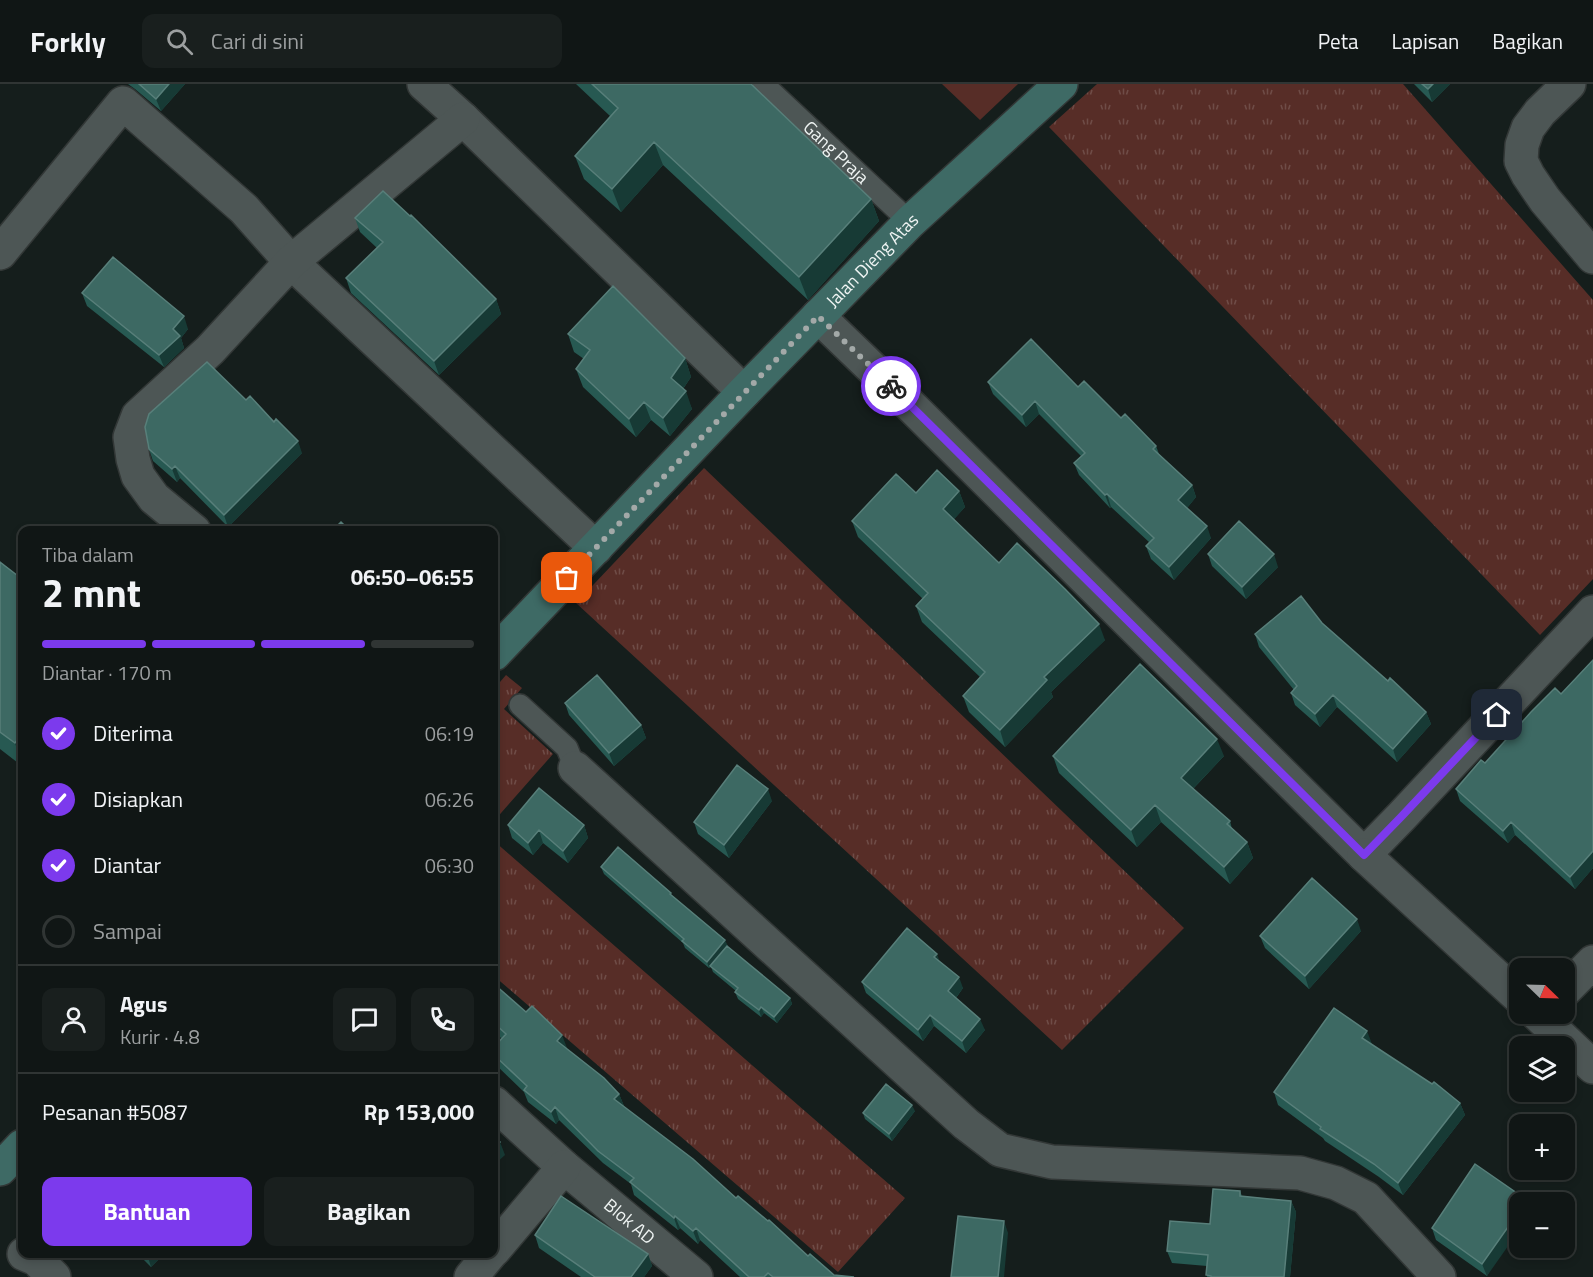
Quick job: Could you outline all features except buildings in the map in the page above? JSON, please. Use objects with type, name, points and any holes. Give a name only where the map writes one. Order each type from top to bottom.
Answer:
[{"type":"street","points":[[424,84],[463,119],[744,392]]},
{"type":"street","name":"Jalan Dieng Atas","points":[[498,650],[910,222],[1061,84]]},
{"type":"street","points":[[1569,84],[1540,112],[1528,128],[1522,145],[1521,161],[1545,200],[1593,256]]},
{"type":"street","points":[[0,253],[112,93],[244,209],[291,262],[596,548]]},
{"type":"street","points":[[188,526],[154,498],[138,476],[130,437],[138,416],[210,350],[291,262],[463,119]]},
{"type":"street","points":[[818,316],[1364,855],[1509,986]]},
{"type":"street","points":[[1364,855],[1593,612]]},
{"type":"street","points":[[574,768],[957,1117],[1000,1150],[1052,1162],[1299,1173],[1336,1183],[1366,1198],[1439,1277]]},
{"type":"street","points":[[1575,981],[1593,962]]},
{"type":"street","points":[[1549,1024],[1593,1067]]},
{"type":"street","name":"Blok AD","points":[[498,1107],[564,1167],[696,1277]]},
{"type":"street","points":[[0,1169],[18,1150]]},
{"type":"street","points":[[498,1245],[564,1167]]},
{"type":"street","points":[[0,1252],[18,1251]]},
{"type":"street","points":[[33,1258],[54,1277]]},
{"type":"street","points":[[471,1277],[487,1258]]},
{"type":"lane","name":"Gang Praja","points":[[763,84],[910,222]]},
{"type":"lane","points":[[520,705],[567,748],[574,768]]},
{"type":"green space","points":[[942,84],[1018,84],[980,120]]},
{"type":"green space","points":[[1097,84],[1403,84],[1593,300],[1593,579],[1540,635],[1049,127]]},
{"type":"green space","points":[[704,468],[1184,928],[1062,1050],[576,603]]},
{"type":"green space","points":[[506,675],[522,688],[504,709],[553,754],[498,816],[498,684]]},
{"type":"green space","points":[[498,844],[905,1198],[838,1272],[498,979]]},
{"type":"way so far","points":[[567,578],[818,316],[891,386]]},
{"type":"route","points":[[891,386],[1364,855],[1497,715]]}]
